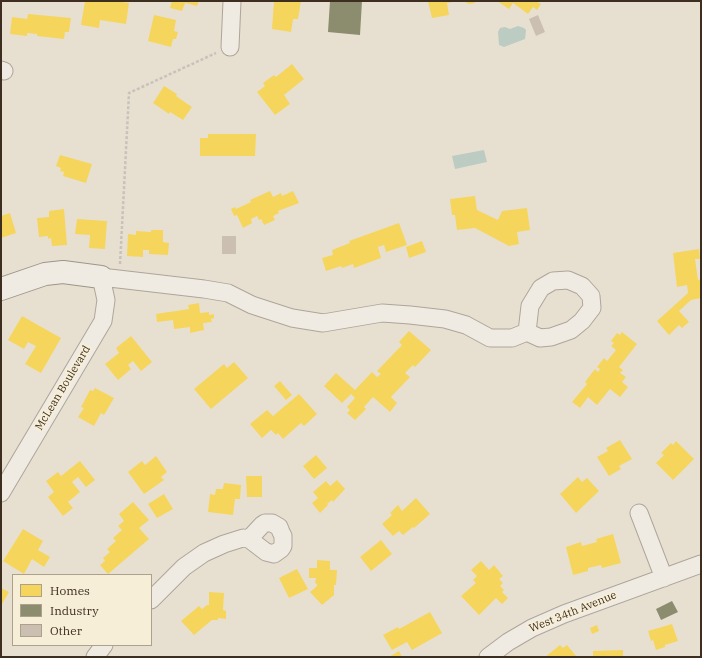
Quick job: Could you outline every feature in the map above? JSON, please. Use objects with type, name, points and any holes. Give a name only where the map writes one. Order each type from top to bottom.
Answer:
[{"type":"street","points":[[230,46],[232,1]]},
{"type":"street","points":[[1,289],[45,274],[63,272],[110,279],[204,288],[228,293],[252,305],[292,318],[323,323],[382,313],[410,314],[451,320],[466,325],[490,338],[512,338],[527,332]]},
{"type":"street","name":"McLean Boulevard","points":[[1,493],[103,321],[110,279]]},
{"type":"street","points":[[639,513],[664,578]]},
{"type":"street","points":[[152,599],[184,567],[204,554],[236,539],[249,539]]},
{"type":"street","name":"West 34th Avenue","points":[[488,657],[508,642],[538,625],[701,564]]},
{"type":"street","points":[[95,657],[103,646]]},
{"type":"path","points":[[110,279],[129,93],[230,46]]},
{"type":"shaded area","points":[[518,26],[526,30],[525,39],[504,47],[499,45],[498,32],[500,28],[505,27],[510,29]]},
{"type":"shaded area","points":[[484,150],[487,162],[455,169],[452,156]]},
{"type":"building: Homes","points":[[85,1],[115,1],[129,3],[126,24],[100,20],[99,28],[81,25]]},
{"type":"building: Homes","points":[[172,1],[199,1],[197,6],[185,3],[182,11],[170,8]]},
{"type":"building: Homes","points":[[274,1],[301,1],[298,19],[293,19],[291,32],[272,29]]},
{"type":"building: Homes","points":[[428,1],[453,1],[447,3],[449,15],[432,18]]},
{"type":"building: Homes","points":[[463,1],[476,1],[475,3],[469,4]]},
{"type":"building: Homes","points":[[497,1],[536,1],[541,4],[537,10],[533,7],[528,14],[513,3],[509,9]]},
{"type":"building: Homes","points":[[28,14],[71,18],[69,32],[65,32],[64,39],[37,36],[37,34],[27,33],[27,36],[10,34],[12,17],[27,19]]},
{"type":"building: Homes","points":[[154,15],[176,20],[174,31],[178,32],[176,39],[173,39],[171,47],[148,41]]},
{"type":"building: Homes","points":[[292,64],[304,79],[284,95],[290,104],[275,115],[257,92],[265,86],[263,83],[274,75],[276,77]]},
{"type":"building: Homes","points":[[164,86],[177,94],[176,96],[192,107],[183,120],[170,112],[169,114],[153,103]]},
{"type":"building: Homes","points":[[208,134],[256,134],[255,156],[200,156],[200,138],[208,138]]},
{"type":"building: Homes","points":[[60,155],[92,164],[86,183],[63,176],[64,172],[60,171],[61,168],[56,166]]},
{"type":"building: Homes","points":[[270,191],[273,197],[281,193],[282,196],[293,191],[299,203],[278,211],[279,213],[273,216],[275,220],[264,225],[261,219],[259,220],[257,216],[251,219],[252,223],[243,228],[237,215],[234,216],[231,209],[235,207],[236,209],[251,202],[250,200]]},
{"type":"building: Homes","points":[[475,196],[477,210],[498,220],[502,211],[527,208],[530,230],[517,232],[519,244],[509,246],[475,228],[457,230],[455,215],[452,215],[450,199]]},
{"type":"building: Homes","points":[[64,209],[67,245],[52,246],[51,238],[48,239],[48,236],[39,237],[37,218],[49,217],[49,211]]},
{"type":"building: Homes","points":[[10,213],[16,233],[1,238],[1,216]]},
{"type":"building: Homes","points":[[77,219],[107,221],[105,249],[89,248],[90,235],[75,234]]},
{"type":"building: Homes","points":[[399,223],[407,245],[386,252],[384,245],[378,247],[381,258],[354,268],[353,264],[326,271],[322,258],[333,255],[332,250],[350,243],[349,241]]},
{"type":"building: Homes","points":[[151,230],[163,230],[163,242],[169,243],[168,255],[149,254],[149,250],[143,250],[143,257],[127,256],[128,234],[136,235],[136,231],[151,232]]},
{"type":"building: Homes","points":[[422,241],[426,252],[409,258],[406,247]]},
{"type":"building: Homes","points":[[699,249],[700,259],[695,259],[698,280],[701,279],[701,298],[691,300],[679,311],[689,322],[682,328],[679,325],[669,335],[657,321],[688,293],[687,285],[677,287],[673,253]]},
{"type":"building: Homes","points":[[199,303],[200,313],[209,312],[209,315],[214,314],[214,318],[211,319],[212,322],[203,323],[204,330],[190,333],[190,327],[174,329],[173,320],[157,322],[156,314],[189,309],[188,305]]},
{"type":"building: Homes","points":[[22,316],[61,338],[41,373],[25,364],[36,346],[28,342],[24,349],[8,340]]},
{"type":"building: Homes","points":[[409,331],[431,350],[415,367],[413,365],[405,373],[410,377],[391,397],[397,403],[390,412],[373,397],[364,407],[366,409],[355,420],[347,413],[350,410],[347,407],[355,398],[351,394],[342,403],[324,386],[336,373],[355,390],[372,372],[377,377],[381,374],[377,371],[402,345],[399,342]]},
{"type":"building: Homes","points":[[622,332],[637,344],[619,367],[623,370],[620,373],[626,377],[622,382],[628,387],[620,397],[610,389],[597,405],[588,397],[580,408],[572,402],[587,384],[585,382],[595,369],[598,372],[600,369],[597,367],[604,358],[607,361],[616,350],[611,346],[614,343],[611,341],[617,333],[620,335]]},
{"type":"building: Homes","points":[[131,336],[152,362],[141,371],[133,361],[128,365],[131,369],[118,380],[105,364],[119,353],[116,348]]},
{"type":"building: Homes","points":[[234,362],[248,378],[211,409],[194,389],[224,364],[227,368]]},
{"type":"building: Homes","points":[[280,381],[292,395],[286,400],[274,386]]},
{"type":"building: Homes","points":[[95,388],[114,398],[104,415],[101,413],[94,426],[78,417],[84,408],[81,407],[90,390],[93,391]]},
{"type":"building: Homes","points":[[299,394],[317,414],[304,426],[301,423],[283,439],[278,433],[276,435],[271,430],[262,438],[250,424],[267,410],[273,416]]},
{"type":"building: Homes","points":[[620,440],[632,459],[619,466],[621,469],[609,476],[597,457],[608,451],[606,448]]},
{"type":"building: Homes","points":[[676,441],[694,459],[673,480],[656,463],[664,455],[661,453],[671,443],[673,445]]},
{"type":"building: Homes","points":[[316,455],[327,468],[314,479],[303,466]]},
{"type":"building: Homes","points":[[156,456],[167,472],[161,477],[164,480],[144,494],[128,472],[142,461],[145,465]]},
{"type":"building: Homes","points":[[80,461],[95,480],[86,487],[78,477],[72,482],[80,492],[68,502],[73,508],[63,516],[48,497],[54,492],[46,481],[58,472],[61,476]]},
{"type":"building: Homes","points":[[246,476],[262,476],[262,497],[247,497]]},
{"type":"building: Homes","points":[[578,477],[582,482],[587,478],[599,491],[576,513],[560,494]]},
{"type":"building: Homes","points":[[337,480],[345,489],[333,502],[332,500],[327,504],[328,505],[320,513],[312,503],[318,498],[313,492],[326,481],[330,486]]},
{"type":"building: Homes","points":[[224,483],[241,485],[240,499],[235,499],[233,515],[208,512],[210,494],[215,495],[216,489],[223,489]]},
{"type":"building: Homes","points":[[164,494],[173,509],[157,518],[148,504]]},
{"type":"building: Homes","points":[[416,498],[430,514],[414,528],[413,527],[403,535],[399,531],[393,536],[382,524],[392,515],[390,513],[398,505],[402,511]]},
{"type":"building: Homes","points":[[133,502],[149,520],[139,528],[149,539],[108,574],[100,565],[105,561],[103,558],[110,552],[107,549],[116,541],[113,538],[122,530],[118,526],[124,521],[119,514]]},
{"type":"building: Homes","points":[[23,529],[43,541],[38,550],[50,557],[44,567],[32,559],[24,574],[3,561]]},
{"type":"building: Homes","points":[[613,534],[621,563],[602,568],[601,565],[588,568],[588,571],[573,575],[566,547],[581,542],[582,546],[597,542],[596,539]]},
{"type":"building: Homes","points":[[381,540],[392,554],[371,571],[360,557]]},
{"type":"building: Homes","points":[[317,560],[330,561],[330,570],[337,570],[334,595],[322,605],[310,592],[317,586],[317,584],[315,583],[316,578],[309,578],[309,568],[317,568]]},
{"type":"building: Homes","points":[[481,561],[489,570],[494,565],[503,576],[499,579],[503,583],[500,586],[504,590],[502,592],[508,598],[502,604],[496,598],[479,615],[461,596],[476,583],[473,580],[477,576],[471,570]]},
{"type":"building: Homes","points":[[297,569],[308,589],[289,598],[279,578]]},
{"type":"building: Homes","points":[[1,588],[9,592],[1,606]]},
{"type":"building: Homes","points":[[209,592],[224,593],[223,610],[226,611],[226,619],[218,618],[218,620],[212,620],[194,635],[181,621],[199,606],[202,609],[209,605]]},
{"type":"building: Homes","points":[[430,612],[442,633],[412,650],[407,642],[392,650],[383,635],[398,627],[399,629]]},
{"type":"building: Homes","points":[[672,624],[678,641],[665,645],[665,647],[656,650],[648,631]]},
{"type":"building: Homes","points":[[597,625],[599,631],[592,634],[590,628]]},
{"type":"building: Homes","points":[[560,645],[563,648],[567,645],[577,657],[545,657]]},
{"type":"building: Homes","points":[[623,650],[623,657],[593,657],[593,651]]},
{"type":"building: Homes","points":[[399,651],[402,657],[389,657]]},
{"type":"building: Industry","points":[[330,1],[362,1],[360,35],[328,32]]},
{"type":"building: Industry","points":[[672,601],[678,612],[661,620],[656,609]]},
{"type":"building: Other","points":[[538,15],[545,32],[536,36],[529,19]]},
{"type":"building: Other","points":[[222,236],[236,236],[236,254],[222,254]]}]
